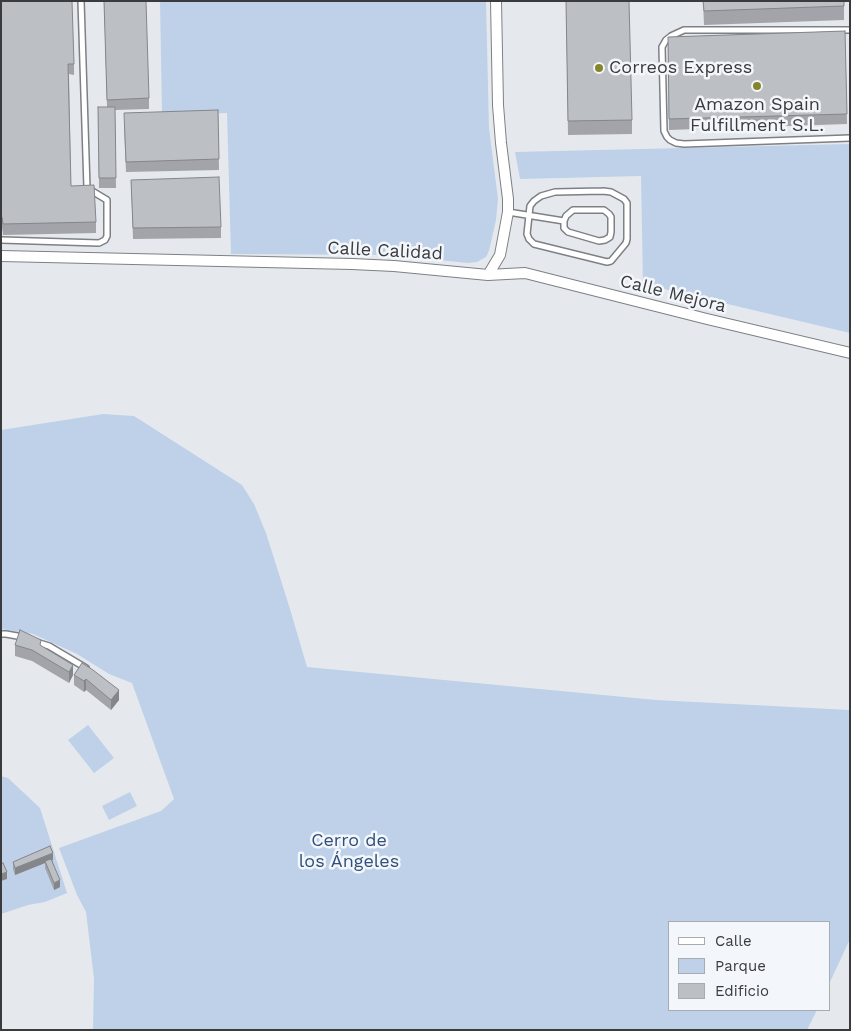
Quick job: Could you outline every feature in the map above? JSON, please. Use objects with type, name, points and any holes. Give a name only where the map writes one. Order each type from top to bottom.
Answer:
[{"type":"street","points":[[488,274],[500,255],[508,212],[498,105],[496,1]]},
{"type":"street","name":"Calle Calidad","points":[[1,256],[352,264],[488,274]]},
{"type":"street","name":"Calle Mejora","points":[[488,274],[525,273],[850,353]]},
{"type":"lane","points":[[1,240],[99,243],[105,240],[107,236],[107,200],[88,188],[81,1]]},
{"type":"lane","points":[[850,30],[684,30],[671,36],[662,47],[664,131],[670,140],[676,143],[850,138]]},
{"type":"lane","points":[[610,192],[624,199],[627,204],[626,243],[611,261],[607,262],[534,244],[529,239],[528,234],[529,215],[530,206],[534,201],[548,193],[610,192]]},
{"type":"lane","points":[[574,210],[604,210],[610,217],[610,237],[599,241],[568,232],[564,228],[564,221],[566,216],[574,210]]},
{"type":"lane","points":[[508,212],[564,221]]},
{"type":"lane","points":[[1,634],[26,638]]},
{"type":"lane","points":[[33,641],[48,646],[89,670]]},
{"type":"green space","points":[[160,1],[486,1],[489,128],[498,199],[496,220],[486,257],[477,262],[468,263],[389,255],[231,254],[227,113],[162,115]]},
{"type":"green space","points":[[850,144],[850,333],[643,284],[641,176],[520,179],[515,152]]},
{"type":"green space","name":"Cerro de los Ángeles","points":[[103,414],[134,416],[242,485],[254,504],[266,533],[307,667],[656,700],[850,710],[850,939],[831,980],[831,921],[668,921],[668,1011],[816,1011],[807,1030],[93,1030],[94,979],[86,912],[77,895],[59,848],[161,811],[174,799],[132,683],[109,674],[77,654],[33,634],[1,629],[1,430]]},
{"type":"green space","points":[[88,725],[114,758],[94,773],[68,740]]},
{"type":"green space","points":[[1,776],[8,778],[40,808],[67,893],[45,902],[28,905],[1,914]]},
{"type":"green space","points":[[130,792],[137,806],[109,820],[102,806]]},
{"type":"building","points":[[1,1],[72,1],[74,64],[68,64],[71,186],[94,185],[96,222],[3,224],[1,217]]},
{"type":"building","points":[[104,1],[146,1],[149,98],[107,100]]},
{"type":"building","name":"Correos Express","points":[[566,1],[629,1],[632,120],[568,121]]},
{"type":"building","points":[[703,1],[844,1],[844,6],[704,11]]},
{"type":"building","name":"Amazon Spain Fulfillment S.L.","points":[[845,31],[847,114],[669,119],[668,37]]},
{"type":"building","points":[[98,107],[115,107],[116,178],[99,178]]},
{"type":"building","points":[[218,110],[219,159],[126,162],[124,113]]},
{"type":"building","points":[[219,177],[221,227],[133,228],[131,180]]},
{"type":"building","points":[[20,630],[41,640],[40,645],[73,665],[69,672],[32,650],[15,645]]},
{"type":"building","points":[[82,663],[119,690],[111,700],[86,679],[84,681],[74,675]]},
{"type":"building","points":[[50,846],[53,853],[15,868],[13,862]]},
{"type":"building","points":[[51,859],[60,880],[54,883],[45,861]]},
{"type":"building","points":[[3,863],[7,872],[1,874],[1,864]]},
{"type":"place","name":"Correos Express","points":[[599,68]]},
{"type":"place","name":"Amazon Spain Fulfillment S.L.","points":[[757,86]]}]
